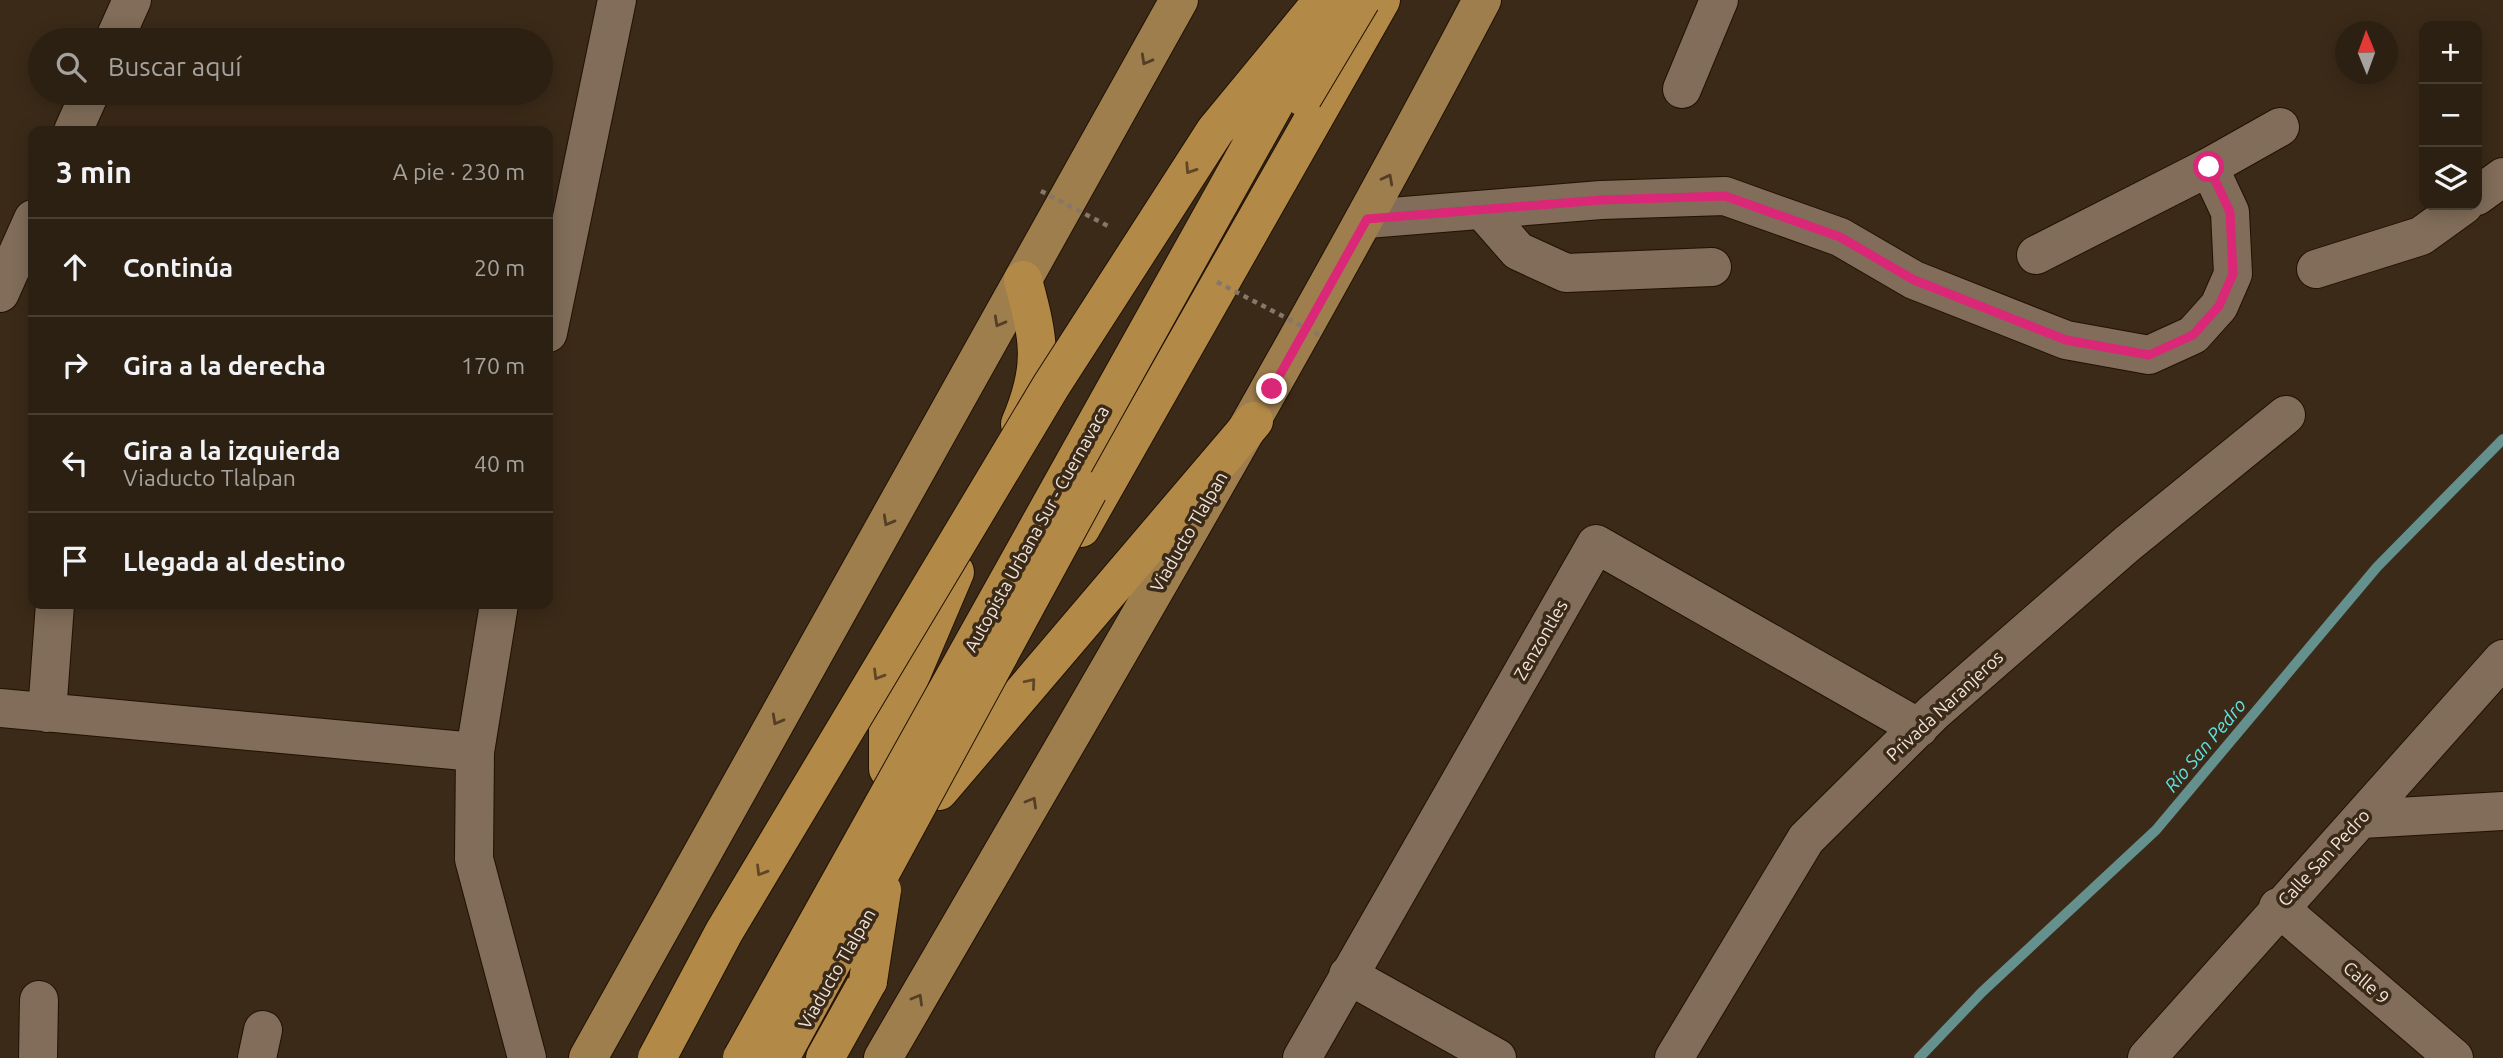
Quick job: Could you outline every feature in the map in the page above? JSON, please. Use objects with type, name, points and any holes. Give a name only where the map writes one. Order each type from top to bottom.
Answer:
[{"type":"highway","points":[[723,1058],[888,769],[1066,439],[1315,0]]},
{"type":"highway","points":[[656,1058],[724,932],[1073,352],[1215,131],[1323,0]]},
{"type":"highway","name":"Autopista Urbana Sur - Cuernavaca","points":[[742,1058],[1332,0]]},
{"type":"highway","name":"Autopista Urbana Sur - Cuernavaca","points":[[783,1058],[886,862],[1289,120],[1361,0]]},
{"type":"highway","name":"Viaducto Tlalpan","points":[[783,1058],[939,792],[1112,468],[1381,0]]},
{"type":"highway","points":[[888,769],[888,729],[898,701],[1030,400],[1039,364],[1036,331],[1023,280]]},
{"type":"highway","points":[[939,792],[1254,421]]},
{"type":"highway","points":[[825,1058],[867,981],[886,862]]},
{"type":"main road","points":[[589,1058],[1179,0]]},
{"type":"main road","name":"Viaducto Tlalpan","points":[[883,1058],[1254,421],[1367,219],[1482,0]]},
{"type":"street","points":[[119,28],[132,0]]},
{"type":"street","points":[[553,309],[617,0]]},
{"type":"street","points":[[1682,89],[1719,0]]},
{"type":"street","points":[[75,126],[85,105]]},
{"type":"street","points":[[2036,255],[2209,167],[2280,127]]},
{"type":"street","points":[[1367,219],[1601,200],[1725,196],[1840,237],[1914,280],[2066,340],[2149,355],[2193,335],[2219,306],[2233,274],[2230,212],[2209,167]]},
{"type":"street","points":[[2482,192],[2503,177]]},
{"type":"street","points":[[2316,269],[2421,236],[2458,210]]},
{"type":"street","points":[[1483,211],[1518,251],[1566,273],[1712,267]]},
{"type":"street","points":[[0,293],[28,230]]},
{"type":"street","name":"Privada Naranjeros","points":[[1674,1058],[1806,839],[1919,728],[2127,544],[2286,415]]},
{"type":"street","name":"Zenzontles","points":[[1302,1058],[1596,544],[1919,728]]},
{"type":"street","points":[[47,713],[55,609]]},
{"type":"street","points":[[498,609],[475,752],[474,859],[527,1058]]},
{"type":"street","name":"Calle San Pedro","points":[[2147,1058],[2278,907],[2362,819],[2413,757],[2503,659]]},
{"type":"street","points":[[0,708],[475,752]]},
{"type":"street","points":[[2362,819],[2503,811]]},
{"type":"street","name":"Calle 9","points":[[2278,907],[2454,1058]]},
{"type":"street","points":[[1348,975],[1497,1058]]},
{"type":"street","points":[[37,1058],[39,1000]]},
{"type":"waterway","name":"Río San Pedro","points":[[1919,1058],[1982,992],[2156,830],[2377,567],[2503,439]]},
{"type":"route","points":[[1272,389],[1367,219],[1601,200],[1725,196],[1840,237],[1914,280],[2066,340],[2149,355],[2193,335],[2219,306],[2233,274],[2230,212],[2209,167]]}]
